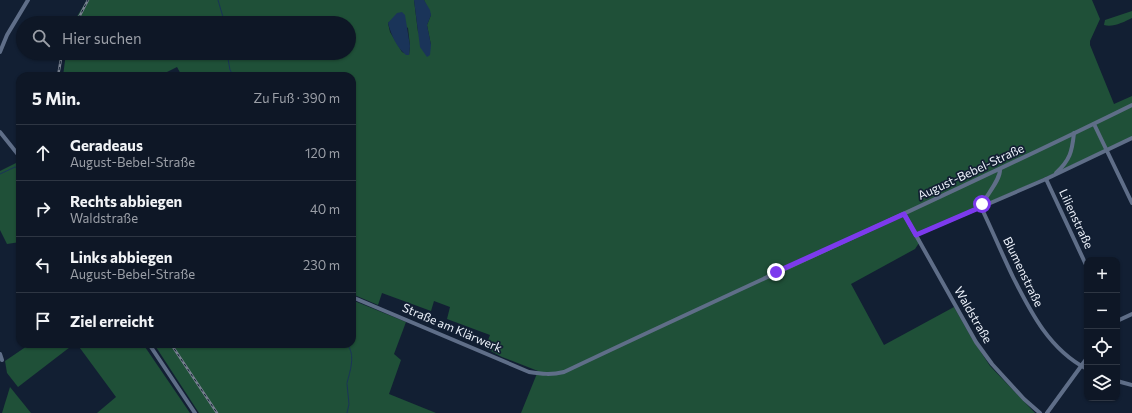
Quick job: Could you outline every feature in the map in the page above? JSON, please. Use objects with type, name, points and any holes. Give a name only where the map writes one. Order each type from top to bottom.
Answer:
[{"type":"street","points":[[19,16],[28,0]]},
{"type":"street","points":[[0,52],[16,21]]},
{"type":"street","name":"August-Bebel-Straße","points":[[545,375],[554,375],[564,372],[1000,169],[1132,105]]},
{"type":"street","points":[[1094,124],[1108,150],[1132,203]]},
{"type":"street","points":[[0,132],[16,152]]},
{"type":"street","name":"Lilienstraße","points":[[1053,176],[1069,159],[1074,133]]},
{"type":"street","points":[[916,235],[1053,176],[1132,138]]},
{"type":"street","points":[[981,207],[998,178],[1000,169]]},
{"type":"street","name":"Lilienstraße","points":[[1046,179],[1084,261]]},
{"type":"street","name":"Blumenstraße","points":[[981,207],[1007,265],[1035,320],[1048,337],[1069,358],[1084,368]]},
{"type":"street","name":"Waldstraße","points":[[904,214],[976,342],[995,368],[1024,399],[1040,413]]},
{"type":"street","name":"Straße am Klärwerk","points":[[356,299],[529,372],[545,375]]},
{"type":"street","points":[[1120,320],[1132,314]]},
{"type":"street","points":[[152,348],[195,413]]},
{"type":"street","points":[[0,354],[2,360]]},
{"type":"street","points":[[1048,413],[1084,362]]},
{"type":"street","points":[[1120,382],[1132,385]]},
{"type":"green space","points":[[87,0],[414,0],[418,32],[431,45],[427,25],[431,15],[424,0],[1092,0],[1100,19],[1090,41],[1090,45],[1114,104],[1132,96],[1132,137],[917,234],[921,240],[915,249],[851,284],[884,345],[954,307],[990,366],[1035,413],[521,413],[538,371],[502,357],[485,348],[490,335],[447,319],[450,307],[434,301],[431,311],[382,293],[378,305],[356,296],[356,72],[180,72],[177,67],[167,72],[64,72],[65,60],[356,60],[356,16],[77,16]],"holes":[[[394,18],[408,28],[410,46],[409,55],[402,52],[390,32],[388,23]]]},
{"type":"green space","points":[[1132,11],[1132,18],[1122,23],[1107,26],[1104,25],[1105,20]]},
{"type":"green space","points":[[16,163],[16,243],[7,244],[0,230],[0,171]]},
{"type":"green space","points":[[356,302],[406,322],[394,354],[401,360],[389,394],[436,413],[199,413],[157,348],[356,348]]},
{"type":"green space","points":[[24,348],[69,348],[18,387],[7,373],[5,361]]},
{"type":"green space","points":[[80,348],[146,348],[190,413],[97,413],[116,397]]},
{"type":"green space","points":[[10,387],[31,413],[2,413]]},
{"type":"water","points":[[414,0],[424,0],[430,10],[431,15],[427,25],[431,45],[430,55],[427,57],[420,47]]},
{"type":"water","points":[[402,12],[405,15],[410,46],[409,55],[406,55],[397,45],[388,23],[397,13]]},
{"type":"waterway","points":[[218,0],[223,16]]},
{"type":"waterway","points":[[228,60],[231,72]]},
{"type":"waterway","points":[[0,174],[16,167]]},
{"type":"waterway","points":[[347,383],[352,358],[350,348]]},
{"type":"waterway","points":[[347,384],[349,404],[347,413]]},
{"type":"railway","points":[[80,16],[88,0]]},
{"type":"railway","points":[[59,72],[61,60]]},
{"type":"railway","points":[[174,348],[217,413]]},
{"type":"route","points":[[776,272],[904,214],[916,235],[981,207],[982,204]]}]
